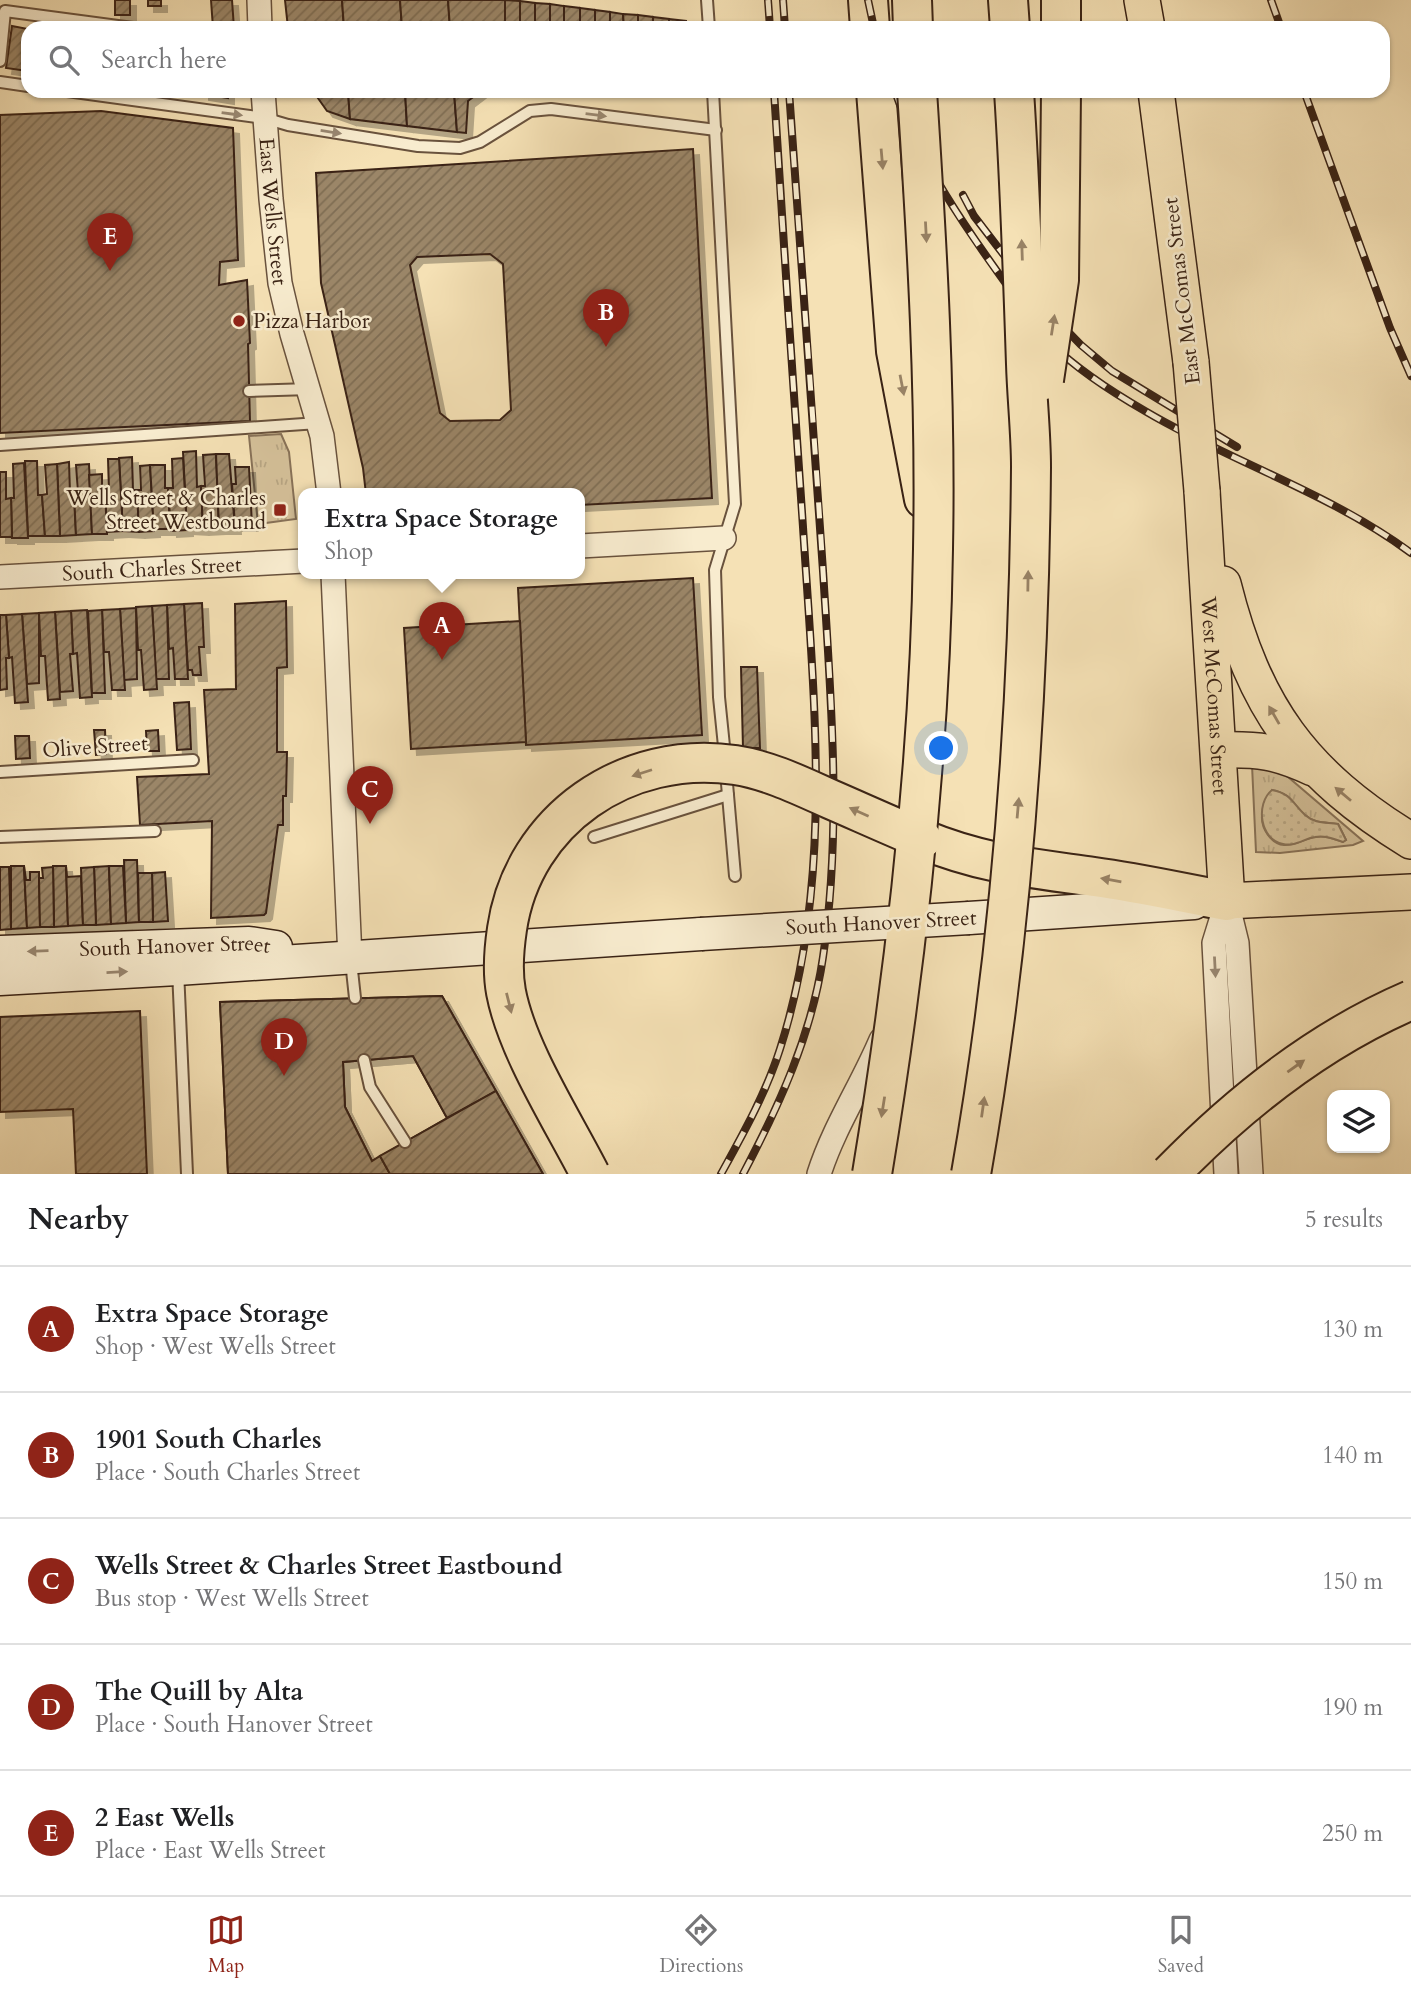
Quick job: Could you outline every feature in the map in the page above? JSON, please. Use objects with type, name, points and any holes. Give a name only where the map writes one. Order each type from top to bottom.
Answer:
[{"type":"highway","points":[[868,0],[870,21]]},
{"type":"highway","points":[[912,0],[914,21]]},
{"type":"highway","points":[[1008,0],[1010,21]]},
{"type":"highway","points":[[1061,0],[1061,21]]},
{"type":"highway","points":[[877,98],[896,351],[933,551]]},
{"type":"highway","points":[[872,1174],[910,915],[925,731],[933,551],[932,365],[918,98]]},
{"type":"highway","points":[[971,1174],[994,1022],[1017,813],[1027,651],[1031,465],[1014,98]]},
{"type":"highway","points":[[1031,465],[1059,281],[1061,98]]},
{"type":"highway","points":[[590,1174],[520,1037],[506,990],[505,942],[512,903],[531,859],[551,829],[586,798],[635,775],[659,767],[713,763],[738,766],[793,783],[950,851],[997,864],[1096,877],[1227,901]]},
{"type":"highway","points":[[1171,1174],[1209,1136],[1284,1075],[1376,1015],[1411,1000]]},
{"type":"main road","points":[[1142,0],[1146,21]]},
{"type":"main road","name":"East McComas Street","points":[[1157,98],[1191,362],[1202,491]]},
{"type":"main road","points":[[1202,491],[1228,604],[1251,670],[1281,727],[1316,769],[1352,801],[1411,841]]},
{"type":"main road","name":"West McComas Street","points":[[1202,491],[1227,901]]},
{"type":"main road","points":[[1219,750],[1264,750],[1316,769]]},
{"type":"main road","name":"South Hanover Street","points":[[0,979],[1227,901],[1411,892]]},
{"type":"main road","name":"South Hanover Street","points":[[0,952],[249,943],[350,958]]},
{"type":"street","points":[[259,0],[260,21]]},
{"type":"street","name":"East Wells Street","points":[[263,98],[280,283],[319,424],[328,488]]},
{"type":"street","points":[[585,546],[724,538]]},
{"type":"street","name":"South Charles Street","points":[[0,577],[298,561]]},
{"type":"street","points":[[333,579],[350,958]]},
{"type":"street","points":[[819,1174],[826,1153],[888,1025],[904,958],[910,902],[920,603]]},
{"type":"street","name":"West McComas Street","points":[[1226,1174],[1214,943],[1227,901]]},
{"type":"street","name":"West McComas Street","points":[[1227,901],[1237,943],[1251,1174]]},
{"type":"lane","points":[[707,0],[708,21]]},
{"type":"lane","points":[[0,61],[5,11],[80,21]]},
{"type":"lane","points":[[0,82],[21,85]]},
{"type":"lane","points":[[118,98],[264,118],[288,125],[418,146],[460,148],[480,142],[530,111],[551,109],[716,130]]},
{"type":"lane","points":[[714,98],[735,504],[715,570],[719,697],[735,876]]},
{"type":"lane","points":[[249,391],[310,389]]},
{"type":"lane","points":[[0,445],[319,424]]},
{"type":"lane","name":"Olive Street","points":[[0,772],[192,760]]},
{"type":"lane","points":[[594,837],[728,795]]},
{"type":"lane","points":[[0,837],[155,831]]},
{"type":"lane","points":[[350,958],[355,998]]},
{"type":"lane","points":[[177,969],[187,1174]]},
{"type":"lane","points":[[364,1060],[370,1087],[405,1142]]},
{"type":"green space","points":[[281,434],[289,452],[296,519],[258,524],[249,436]]},
{"type":"green space","points":[[1252,765],[1281,771],[1363,841],[1353,845],[1280,853],[1256,852]],"holes":[[[1272,790],[1288,797],[1309,818],[1338,824],[1346,840],[1343,842],[1319,837],[1288,845],[1275,842],[1265,830],[1262,816]]]},
{"type":"green space","points":[[1272,790],[1288,797],[1313,820],[1338,824],[1346,840],[1343,842],[1319,837],[1292,844],[1275,841],[1269,836],[1262,821],[1263,804]]},
{"type":"building","points":[[115,0],[130,0],[130,15],[115,15]]},
{"type":"building","points":[[148,0],[161,0],[161,6],[148,6]]},
{"type":"building","points":[[211,0],[232,0],[234,21],[212,21]]},
{"type":"building","points":[[285,0],[342,0],[344,21],[287,21]]},
{"type":"building","points":[[342,0],[400,0],[402,21],[344,21]]},
{"type":"building","points":[[400,0],[448,0],[450,21],[402,21]]},
{"type":"building","points":[[448,0],[505,0],[505,21],[450,21]]},
{"type":"building","points":[[505,0],[520,1],[520,21],[505,21]]},
{"type":"building","points":[[520,1],[535,3],[535,21],[520,21]]},
{"type":"building","points":[[535,3],[550,4],[550,21],[535,21]]},
{"type":"building","points":[[550,4],[564,6],[564,21],[550,21]]},
{"type":"building","points":[[564,6],[580,8],[580,21],[564,21]]},
{"type":"building","points":[[580,8],[595,10],[595,21],[580,21]]},
{"type":"building","points":[[595,10],[610,12],[610,21],[595,21]]},
{"type":"building","points":[[610,12],[623,14],[624,21],[610,21]]},
{"type":"building","points":[[623,14],[638,15],[638,21],[624,21]]},
{"type":"building","points":[[638,15],[653,17],[653,21],[638,21]]},
{"type":"building","points":[[653,17],[669,19],[669,21],[653,21]]},
{"type":"building","points":[[12,26],[21,28],[21,70],[6,68]]},
{"type":"building","points":[[318,98],[348,98],[350,119],[327,111]]},
{"type":"building","points":[[348,98],[405,98],[407,126],[350,119]]},
{"type":"building","points":[[405,98],[455,98],[457,132],[407,126]]},
{"type":"building","points":[[455,98],[472,98],[468,101],[466,133],[457,132]]},
{"type":"building","points":[[101,111],[233,128],[238,260],[220,262],[219,285],[247,280],[250,421],[0,433],[0,115]]},
{"type":"building","points":[[693,149],[712,498],[585,505],[585,488],[365,488],[321,283],[316,173]],"holes":[[[490,254],[503,264],[511,410],[500,420],[450,421],[440,413],[410,265],[417,257]]]},
{"type":"building","points":[[196,451],[197,487],[201,486],[203,529],[187,528],[183,452]]},
{"type":"building","points":[[216,454],[219,528],[203,529],[203,455]]},
{"type":"building","points":[[216,454],[229,454],[235,528],[219,528]]},
{"type":"building","points":[[132,457],[139,532],[123,531],[119,458]]},
{"type":"building","points":[[183,458],[187,530],[171,531],[168,488],[173,488],[172,459]]},
{"type":"building","points":[[108,459],[119,459],[123,531],[107,532],[105,491],[109,491]]},
{"type":"building","points":[[25,461],[37,461],[38,495],[42,495],[45,536],[28,536]]},
{"type":"building","points":[[69,462],[76,535],[60,536],[57,464]]},
{"type":"building","points":[[24,463],[28,538],[12,538],[13,464]]},
{"type":"building","points":[[57,464],[60,536],[45,536],[42,495],[47,494],[45,465]]},
{"type":"building","points":[[89,464],[92,534],[76,535],[76,465]]},
{"type":"building","points":[[150,465],[154,531],[139,532],[137,490],[141,490],[140,466]]},
{"type":"building","points":[[150,465],[165,465],[170,529],[154,531]]},
{"type":"building","points":[[235,467],[249,467],[252,525],[235,525],[232,484],[236,484]]},
{"type":"building","points":[[0,472],[6,472],[6,499],[11,498],[12,537],[0,537]]},
{"type":"building","points":[[102,474],[107,534],[92,534],[89,475]]},
{"type":"building","points":[[693,578],[702,735],[526,745],[518,588]]},
{"type":"building","points":[[286,601],[287,667],[277,668],[277,752],[287,752],[286,796],[283,796],[283,825],[278,825],[266,913],[211,918],[212,821],[140,825],[137,777],[209,774],[204,690],[236,689],[235,604]]},
{"type":"building","points":[[202,603],[204,647],[199,647],[201,675],[193,675],[192,670],[188,670],[184,604]]},
{"type":"building","points":[[184,604],[188,679],[175,679],[173,648],[169,649],[167,605]]},
{"type":"building","points":[[167,605],[169,679],[156,679],[152,606]]},
{"type":"building","points":[[152,606],[157,689],[144,690],[141,650],[138,650],[136,607]]},
{"type":"building","points":[[136,608],[137,679],[124,680],[120,609]]},
{"type":"building","points":[[120,609],[125,690],[112,690],[109,652],[104,652],[102,610]]},
{"type":"building","points":[[87,610],[92,697],[80,698],[77,653],[73,654],[71,611]]},
{"type":"building","points":[[102,610],[105,693],[92,693],[88,611]]},
{"type":"building","points":[[71,611],[73,691],[60,692],[55,612]]},
{"type":"building","points":[[55,612],[60,699],[48,700],[45,656],[41,656],[39,613]]},
{"type":"building","points":[[39,613],[39,683],[27,684],[22,614]]},
{"type":"building","points":[[22,614],[28,702],[15,703],[6,615]]},
{"type":"building","points":[[0,615],[6,615],[9,658],[6,658],[7,689],[0,690]]},
{"type":"building","points":[[520,621],[526,742],[411,749],[404,628]]},
{"type":"building","points":[[741,667],[757,667],[760,748],[743,748]]},
{"type":"building","points":[[189,702],[191,749],[177,750],[174,703]]},
{"type":"building","points":[[94,730],[105,730],[106,754],[96,755]]},
{"type":"building","points":[[158,730],[159,751],[147,751],[146,731]]},
{"type":"building","points":[[15,736],[29,736],[30,758],[16,759]]},
{"type":"building","points":[[124,860],[137,860],[139,922],[126,923]]},
{"type":"building","points":[[11,866],[24,866],[27,928],[11,929]]},
{"type":"building","points":[[24,866],[26,880],[30,880],[30,872],[39,872],[40,927],[27,928]]},
{"type":"building","points":[[53,866],[66,866],[68,926],[54,927]]},
{"type":"building","points":[[66,866],[67,877],[81,876],[83,925],[68,926]]},
{"type":"building","points":[[109,866],[111,924],[96,925],[94,867]]},
{"type":"building","points":[[109,866],[123,866],[126,923],[111,924]]},
{"type":"building","points":[[0,867],[9,867],[11,929],[0,930]]},
{"type":"building","points":[[53,867],[54,927],[40,927],[39,878],[43,878],[42,868]]},
{"type":"building","points":[[94,867],[96,925],[83,925],[81,868]]},
{"type":"building","points":[[165,872],[168,921],[153,922],[152,873]]},
{"type":"building","points":[[138,873],[152,873],[153,922],[139,922]]},
{"type":"building","points":[[442,996],[543,1174],[228,1174],[220,1002]],"holes":[[[413,1056],[447,1118],[372,1161],[345,1107],[343,1062]]]},
{"type":"building","points":[[442,996],[496,1091],[447,1118],[413,1056],[343,1062],[345,1107],[372,1161],[380,1156],[390,1174],[228,1174],[220,1002]]},
{"type":"building","points":[[140,1011],[147,1174],[76,1174],[73,1109],[0,1112],[0,1017]]},
{"type":"building","points":[[496,1091],[543,1174],[390,1174],[380,1156]]},
{"type":"railway","points":[[768,0],[770,21]]},
{"type":"railway","points":[[783,0],[784,21]]},
{"type":"railway","points":[[868,0],[872,21]]},
{"type":"railway","points":[[1271,0],[1278,21]]},
{"type":"railway","points":[[721,1174],[761,1097],[780,1049],[797,985],[808,921],[814,855],[816,790],[812,658],[774,98]]},
{"type":"railway","points":[[743,1174],[781,1096],[811,1014],[823,957],[832,861],[833,764],[829,667],[790,98]]},
{"type":"railway","points":[[898,98],[917,143],[946,195],[1035,325],[1060,353],[1095,380],[1145,411],[1314,495],[1380,532],[1411,553]]},
{"type":"railway","points":[[1307,98],[1390,328],[1411,376]]},
{"type":"railway","points":[[963,195],[974,216],[1043,306],[1081,345],[1112,371],[1237,447]]},
{"type":"place","name":"2 East Wells","points":[[110,271]]},
{"type":"place","name":"Pizza Harbor","points":[[239,321]]},
{"type":"place","name":"1901 South Charles","points":[[606,347]]},
{"type":"place","name":"Wells Street & Charles Street Westbound","points":[[280,510]]},
{"type":"place","name":"Extra Space Storage","points":[[442,660]]},
{"type":"place","name":"Wells Street & Charles Street Eastbound","points":[[370,824]]},
{"type":"place","name":"The Quill by Alta","points":[[284,1076]]}]
